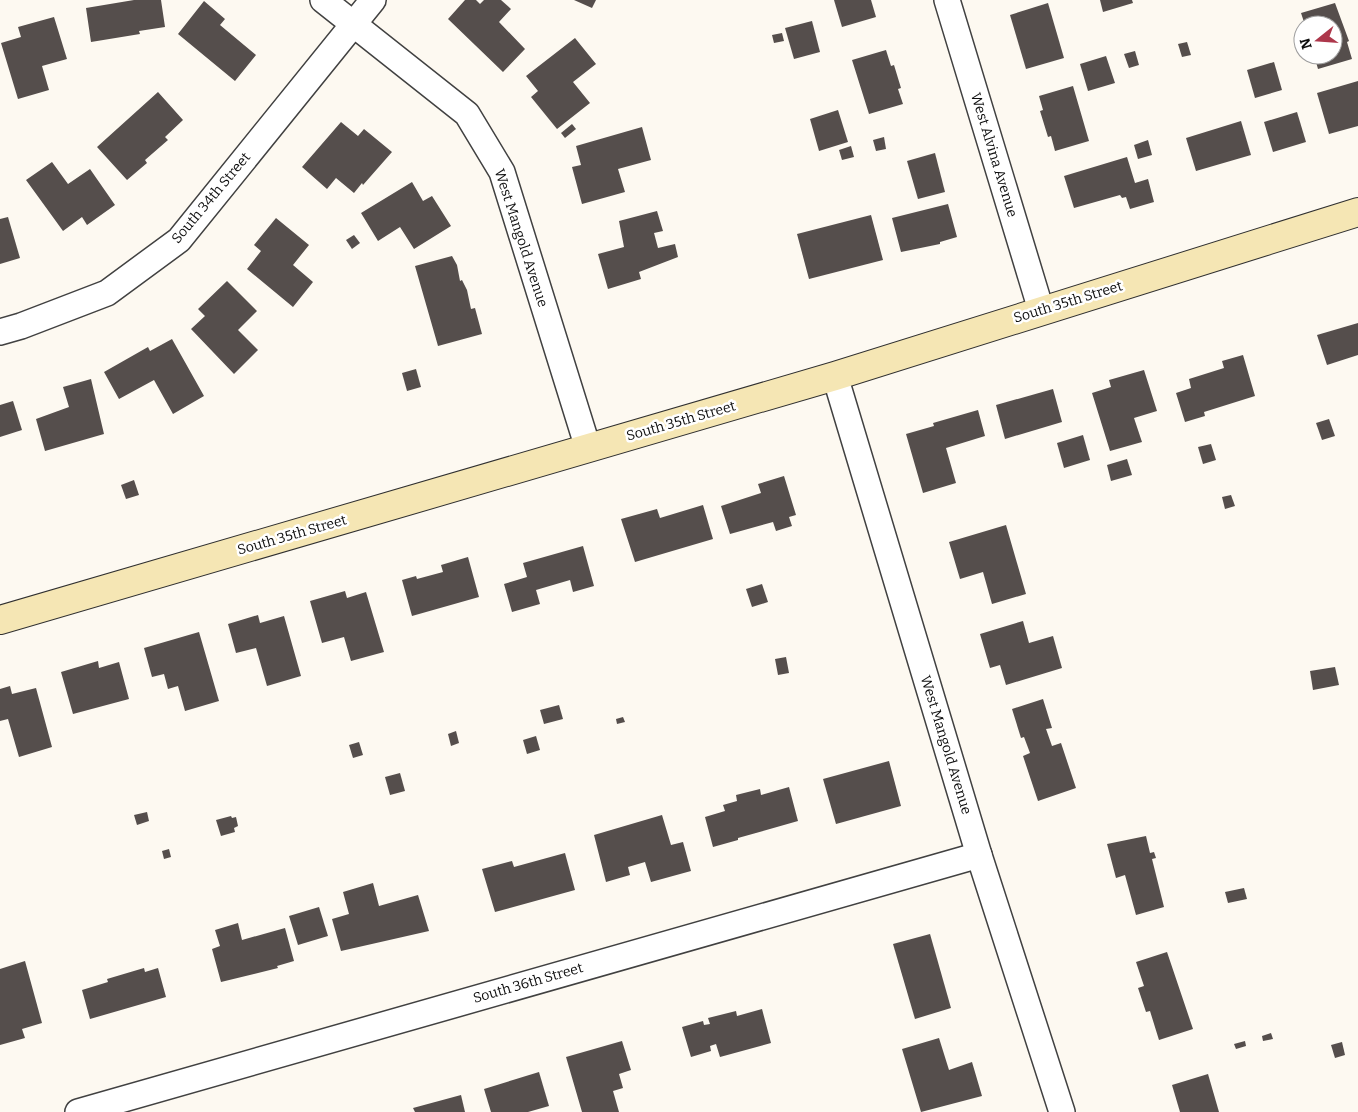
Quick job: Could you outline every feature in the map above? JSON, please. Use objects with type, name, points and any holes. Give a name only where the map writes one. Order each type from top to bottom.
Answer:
[{"type":"street","name":"West Mangold Avenue","points":[[323,0],[467,114],[502,172],[588,448]]},
{"type":"street","name":"South 34th Street","points":[[0,332],[21,326],[107,293],[180,240],[373,0]]},
{"type":"street","name":"West Alvina Avenue","points":[[947,0],[1041,310]]},
{"type":"street","name":"South 35th Street","points":[[0,620],[835,376],[1358,212]]},
{"type":"street","name":"West Mangold Avenue","points":[[835,376],[978,854],[1062,1112]]},
{"type":"street","name":"South 36th Street","points":[[78,1112],[978,854]]},
{"type":"building","points":[[134,0],[161,0],[165,27],[139,31],[140,34],[91,42],[86,8]]},
{"type":"building","points":[[465,0],[476,0],[480,4],[484,0],[501,0],[511,9],[499,22],[525,49],[503,72],[448,19]]},
{"type":"building","points":[[574,0],[596,0],[592,8]]},
{"type":"building","points":[[834,0],[871,0],[876,17],[842,27]]},
{"type":"building","points":[[1100,0],[1132,0],[1133,3],[1103,12]]},
{"type":"building","points":[[204,1],[225,19],[220,25],[256,55],[235,81],[178,34]]},
{"type":"building","points":[[1048,3],[1064,58],[1026,69],[1010,15]]},
{"type":"building","points":[[1335,3],[1339,15],[1302,15],[1301,13]]},
{"type":"building","points":[[54,17],[67,59],[42,66],[49,90],[18,99],[1,43],[21,37],[18,27]]},
{"type":"building","points":[[812,21],[820,52],[794,59],[785,28]]},
{"type":"building","points":[[1343,25],[1349,41],[1347,42],[1352,59],[1343,62]]},
{"type":"building","points":[[782,33],[784,41],[774,43],[772,35]]},
{"type":"building","points":[[575,38],[596,64],[573,82],[590,103],[557,129],[531,97],[538,91],[526,76]]},
{"type":"building","points":[[1187,42],[1191,55],[1182,57],[1178,44]]},
{"type":"building","points":[[886,50],[891,66],[894,65],[901,88],[898,89],[903,104],[869,114],[852,60]]},
{"type":"building","points":[[1135,51],[1139,65],[1129,68],[1124,54]]},
{"type":"building","points":[[1106,56],[1115,83],[1088,91],[1080,64]]},
{"type":"building","points":[[1274,62],[1282,90],[1255,98],[1247,70]]},
{"type":"building","points":[[1317,65],[1332,65],[1318,69]]},
{"type":"building","points":[[1358,81],[1358,126],[1329,134],[1317,93]]},
{"type":"building","points":[[1073,86],[1089,141],[1055,151],[1051,136],[1048,137],[1040,111],[1043,110],[1039,96]]},
{"type":"building","points":[[158,92],[183,120],[165,137],[168,140],[145,160],[147,163],[127,180],[97,147]]},
{"type":"building","points":[[838,110],[848,142],[819,151],[810,119]]},
{"type":"building","points":[[1297,112],[1306,142],[1273,152],[1264,122]]},
{"type":"building","points":[[1241,121],[1251,155],[1196,171],[1186,138]]},
{"type":"building","points":[[341,122],[358,136],[364,129],[392,152],[354,193],[336,178],[327,189],[302,167]]},
{"type":"building","points":[[572,124],[576,129],[565,138],[561,133]]},
{"type":"building","points":[[642,127],[651,160],[618,169],[625,192],[582,204],[572,167],[581,165],[576,146]]},
{"type":"building","points":[[884,137],[886,149],[876,151],[873,140]]},
{"type":"building","points":[[1148,140],[1152,155],[1138,159],[1134,145]]},
{"type":"building","points":[[851,146],[854,157],[842,160],[839,150]]},
{"type":"building","points":[[935,153],[945,192],[918,199],[907,161]]},
{"type":"building","points":[[1127,157],[1135,183],[1148,179],[1154,202],[1130,209],[1126,197],[1122,198],[1120,195],[1074,208],[1064,176]]},
{"type":"building","points":[[52,162],[68,184],[90,169],[115,205],[87,225],[82,217],[63,231],[26,180]]},
{"type":"building","points":[[412,182],[423,201],[432,196],[451,226],[414,249],[400,227],[378,241],[361,213]]},
{"type":"building","points":[[948,204],[957,237],[940,242],[940,244],[901,252],[892,218]]},
{"type":"building","points":[[657,211],[663,231],[654,233],[658,248],[675,244],[678,257],[639,272],[641,279],[608,289],[598,254],[624,247],[619,221]]},
{"type":"building","points":[[871,215],[883,260],[809,279],[797,234]]},
{"type":"building","points":[[8,217],[20,258],[0,264],[0,219]]},
{"type":"building","points":[[276,218],[309,245],[293,265],[313,282],[293,307],[247,269],[261,251],[254,245]]},
{"type":"building","points":[[354,235],[360,243],[352,249],[346,240]]},
{"type":"building","points":[[452,256],[457,265],[460,281],[462,280],[467,290],[471,309],[475,308],[482,334],[438,346],[415,266]]},
{"type":"building","points":[[227,281],[257,311],[238,330],[258,350],[234,374],[191,329],[205,316],[198,309]]},
{"type":"building","points":[[1358,323],[1358,355],[1327,365],[1317,335]]},
{"type":"building","points":[[172,339],[204,396],[173,414],[154,380],[119,399],[104,372],[148,347],[150,351]]},
{"type":"building","points":[[1243,355],[1255,396],[1204,412],[1205,416],[1185,422],[1176,393],[1191,388],[1189,379],[1224,368],[1222,361]]},
{"type":"building","points":[[416,369],[421,387],[407,391],[402,373]]},
{"type":"building","points":[[1144,370],[1157,411],[1134,418],[1142,442],[1110,451],[1092,393],[1111,387],[1109,380]]},
{"type":"building","points":[[91,379],[104,434],[45,451],[36,419],[69,407],[63,387]]},
{"type":"building","points":[[1053,389],[1062,422],[1005,439],[996,405]]},
{"type":"building","points":[[13,401],[22,430],[0,437],[0,405]]},
{"type":"building","points":[[978,410],[985,436],[946,448],[956,483],[923,493],[906,434],[934,426],[933,423]]},
{"type":"building","points":[[1329,419],[1335,436],[1322,440],[1316,423]]},
{"type":"building","points":[[1083,435],[1090,460],[1064,468],[1057,443]]},
{"type":"building","points":[[1211,444],[1216,460],[1203,464],[1198,447]]},
{"type":"building","points":[[1127,459],[1132,475],[1111,481],[1107,465]]},
{"type":"building","points":[[784,476],[796,515],[789,517],[792,526],[776,531],[773,522],[730,534],[721,506],[761,493],[758,484]]},
{"type":"building","points":[[134,480],[139,495],[126,499],[121,485]]},
{"type":"building","points":[[1231,495],[1235,506],[1225,509],[1222,497]]},
{"type":"building","points":[[703,505],[713,539],[635,562],[621,519],[657,509],[660,518]]},
{"type":"building","points":[[1006,525],[1026,594],[992,604],[983,572],[960,579],[949,542]]},
{"type":"building","points":[[583,546],[594,586],[573,592],[570,580],[536,590],[540,604],[512,612],[504,584],[527,577],[523,563]]},
{"type":"building","points":[[468,557],[479,597],[412,616],[402,580],[416,576],[417,579],[443,572],[441,565]]},
{"type":"building","points":[[762,584],[768,602],[752,607],[746,589]]},
{"type":"building","points":[[345,591],[347,598],[366,592],[384,652],[351,661],[344,637],[322,643],[310,601]]},
{"type":"building","points":[[258,615],[260,623],[284,616],[301,676],[267,686],[256,648],[236,653],[228,624]]},
{"type":"building","points":[[1023,621],[1029,643],[1053,636],[1062,668],[1006,685],[1000,665],[990,668],[980,634]]},
{"type":"building","points":[[199,632],[219,701],[185,711],[178,686],[168,689],[164,674],[152,677],[144,648]]},
{"type":"building","points":[[786,657],[789,673],[778,675],[775,659]]},
{"type":"building","points":[[98,661],[99,668],[119,662],[129,699],[73,714],[61,672]]},
{"type":"building","points":[[1335,667],[1339,685],[1313,690],[1310,671]]},
{"type":"building","points":[[10,686],[12,694],[36,688],[52,747],[19,757],[8,719],[0,721],[0,689]]},
{"type":"building","points":[[1043,699],[1052,728],[1046,729],[1052,746],[1061,743],[1076,788],[1038,801],[1023,756],[1030,753],[1024,737],[1021,738],[1012,709]]},
{"type":"building","points":[[559,705],[563,719],[544,724],[540,710]]},
{"type":"building","points":[[623,717],[625,722],[617,724],[616,719]]},
{"type":"building","points":[[456,731],[459,743],[451,746],[448,734]]},
{"type":"building","points":[[536,736],[540,750],[527,754],[523,740]]},
{"type":"building","points":[[359,742],[363,755],[353,758],[349,745]]},
{"type":"building","points":[[889,761],[901,806],[836,824],[823,779]]},
{"type":"building","points":[[400,773],[405,791],[390,795],[385,777]]},
{"type":"building","points":[[789,787],[798,821],[713,847],[705,817],[725,811],[723,805],[737,801],[736,795],[760,789],[761,795]]},
{"type":"building","points":[[147,812],[149,821],[137,825],[134,815]]},
{"type":"building","points":[[662,815],[671,845],[683,842],[691,871],[651,882],[645,862],[628,867],[630,875],[606,882],[594,835]]},
{"type":"building","points":[[231,816],[232,818],[236,817],[238,826],[234,828],[235,832],[221,836],[216,820]]},
{"type":"building","points":[[1146,836],[1150,853],[1154,852],[1156,858],[1152,859],[1164,907],[1136,915],[1125,875],[1116,878],[1107,844]]},
{"type":"building","points":[[169,849],[171,857],[164,859],[162,851]]},
{"type":"building","points":[[565,853],[575,890],[495,912],[482,869],[512,861],[514,867]]},
{"type":"building","points":[[373,883],[379,906],[418,895],[429,931],[341,951],[332,919],[349,914],[343,892]]},
{"type":"building","points":[[1244,888],[1247,899],[1228,903],[1225,892]]},
{"type":"building","points":[[319,907],[328,936],[298,945],[289,916]]},
{"type":"building","points":[[238,923],[242,940],[285,928],[294,961],[277,966],[278,968],[221,982],[212,949],[220,946],[215,930]]},
{"type":"building","points":[[930,934],[951,1008],[915,1019],[893,944]]},
{"type":"building","points":[[1167,952],[1193,1029],[1159,1040],[1150,1011],[1146,1012],[1138,988],[1144,986],[1136,962]]},
{"type":"building","points":[[25,961],[42,1023],[22,1029],[25,1038],[0,1045],[0,969]]},
{"type":"building","points":[[144,968],[145,972],[158,968],[166,997],[90,1019],[82,990],[108,982],[107,979]]},
{"type":"building","points":[[762,1009],[771,1043],[720,1057],[716,1044],[710,1046],[711,1051],[691,1057],[682,1027],[703,1021],[704,1025],[710,1024],[708,1018],[736,1011],[737,1016]]},
{"type":"building","points":[[1271,1033],[1273,1039],[1263,1041],[1262,1036]]},
{"type":"building","points":[[939,1038],[949,1070],[972,1062],[982,1096],[921,1112],[902,1049]]},
{"type":"building","points":[[622,1041],[631,1070],[619,1074],[623,1088],[613,1091],[619,1112],[582,1112],[566,1057]]},
{"type":"building","points":[[1245,1041],[1246,1046],[1236,1049],[1234,1044]]},
{"type":"building","points":[[1342,1042],[1345,1055],[1335,1058],[1331,1045]]},
{"type":"building","points":[[539,1072],[549,1106],[528,1112],[491,1112],[484,1089]]},
{"type":"building","points":[[1208,1074],[1219,1112],[1180,1112],[1172,1085]]},
{"type":"building","points":[[461,1095],[465,1112],[415,1112],[413,1108]]}]
